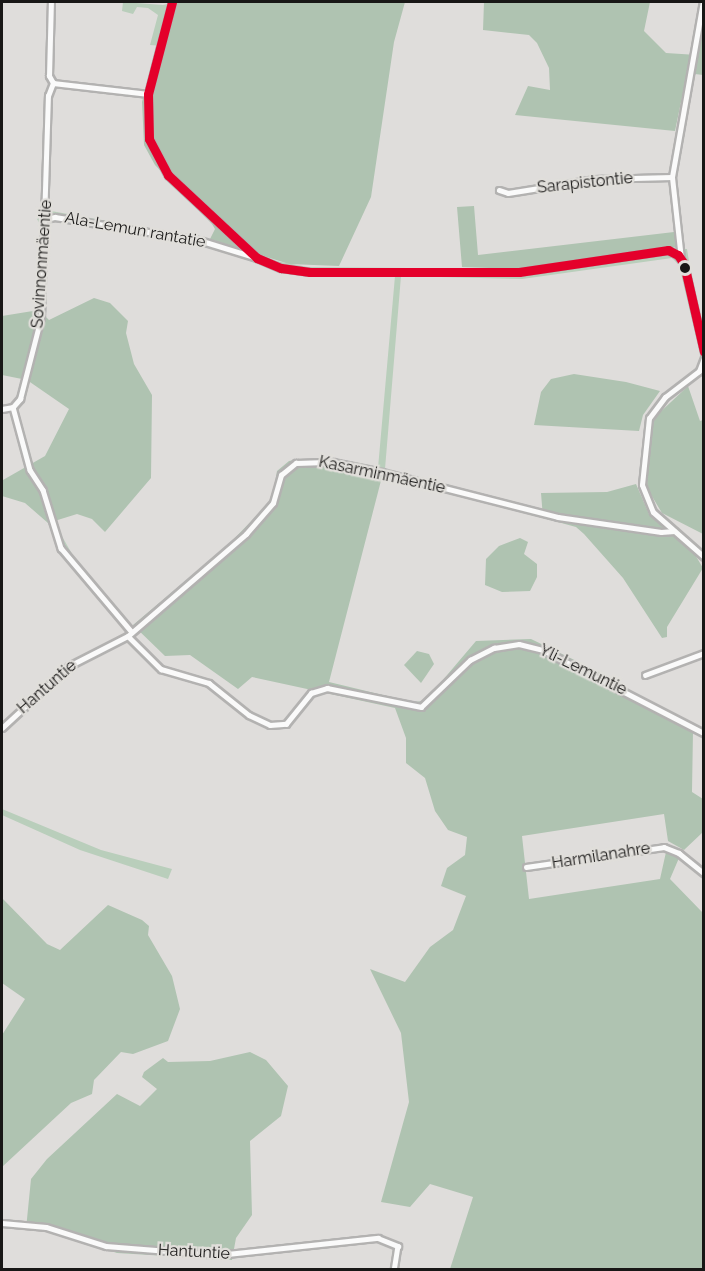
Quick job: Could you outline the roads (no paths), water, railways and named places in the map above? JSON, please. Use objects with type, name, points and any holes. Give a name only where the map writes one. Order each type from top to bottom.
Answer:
[{"type":"street","name":"Sovinnonmäentie","points":[[13,407],[20,399],[41,317],[46,219],[48,96],[53,83],[49,76],[51,2]]},
{"type":"street","points":[[172,2],[148,94],[149,139],[159,162],[178,186],[257,258],[281,268],[310,272],[519,272],[663,250],[681,259]]},
{"type":"street","points":[[703,2],[672,177],[681,259],[704,352]]},
{"type":"street","points":[[53,83],[148,94]]},
{"type":"street","name":"Sarapistontie","points":[[499,190],[508,193],[595,179],[672,177]]},
{"type":"street","name":"Ala-Lemun rantatie","points":[[46,219],[55,217],[199,240],[257,258]]},
{"type":"street","points":[[704,358],[694,376],[660,403],[646,426],[643,495],[653,512],[704,557]]},
{"type":"street","points":[[2,409],[13,407],[30,470],[43,490],[61,548],[130,634]]},
{"type":"street","name":"Kasarminmäentie","points":[[130,634],[246,534],[273,503],[281,475],[296,463],[333,462],[382,472],[558,517],[661,532],[675,531]]},
{"type":"street","name":"Hantuntie","points":[[2,728],[69,666],[130,634]]},
{"type":"street","name":"Yli-Lemuntie","points":[[130,634],[161,669],[209,683],[249,715],[270,725],[286,724],[311,693],[327,688],[421,707],[470,660],[494,648],[519,644],[543,650],[704,733]]},
{"type":"street","points":[[645,675],[704,653]]},
{"type":"street","name":"Harmilanahre","points":[[526,867],[664,847],[679,853],[704,873]]},
{"type":"street","name":"Hantuntie","points":[[2,1222],[46,1227],[106,1246],[218,1256],[378,1238],[398,1246],[394,1269]]}]
